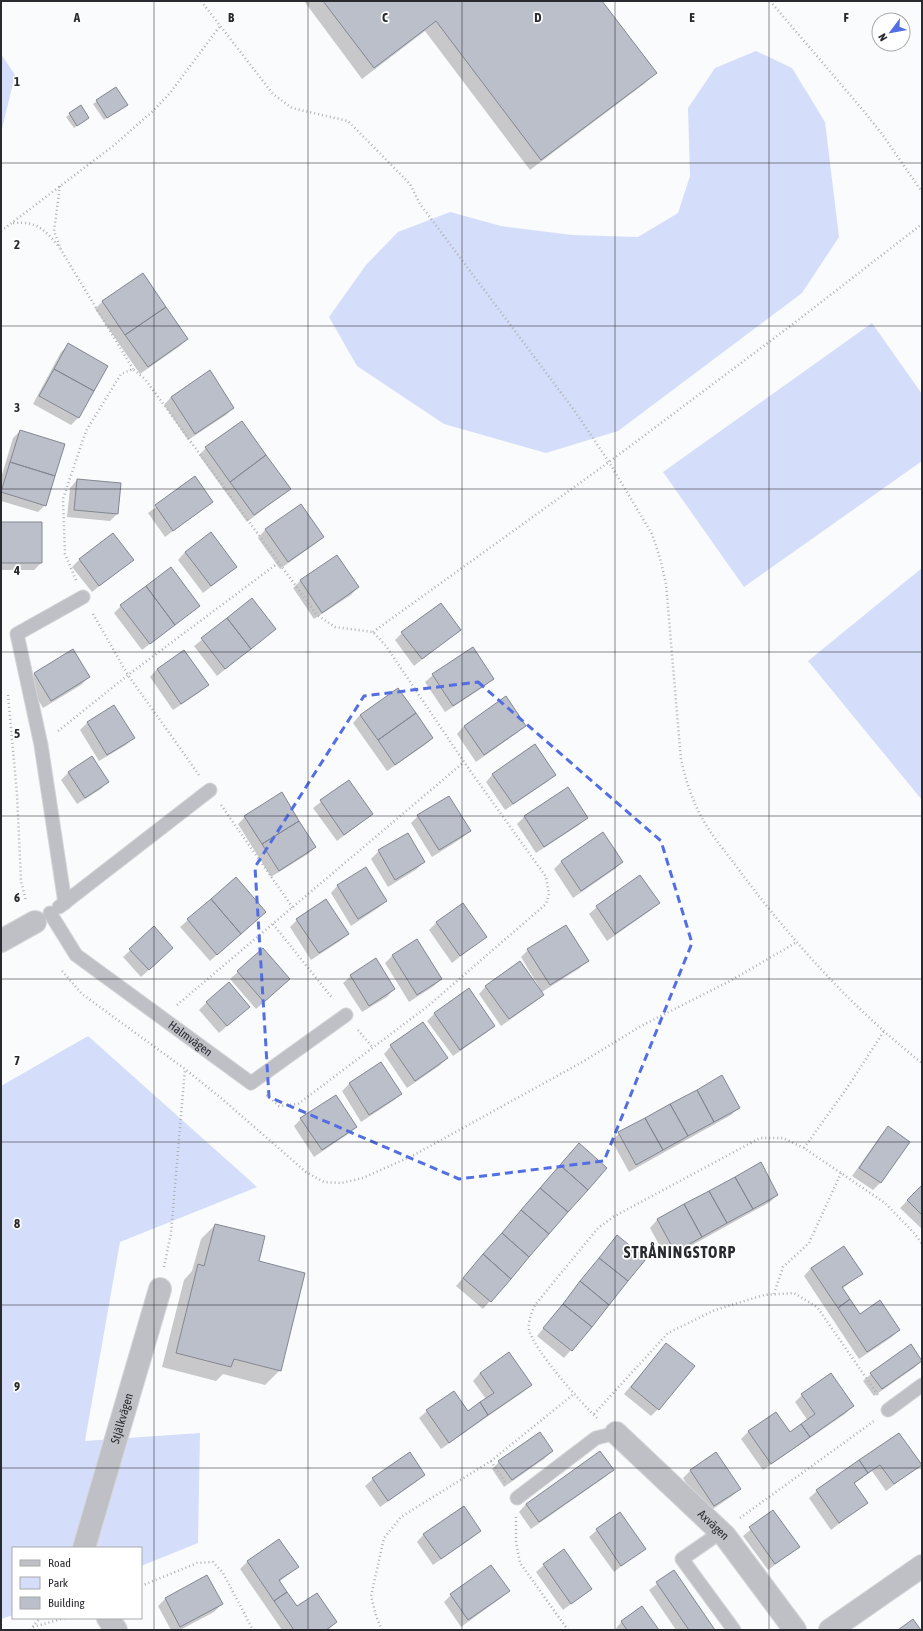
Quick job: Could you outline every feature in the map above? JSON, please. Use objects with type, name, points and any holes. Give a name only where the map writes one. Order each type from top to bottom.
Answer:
[{"type":"street","points":[[1,941],[43,917]]},
{"type":"street","name":"Stjälkvägen","points":[[84,1547],[160,1289]]},
{"type":"street","name":"Axvägen","points":[[616,1433],[721,1532],[794,1630]]},
{"type":"street","points":[[830,1630],[922,1566]]},
{"type":"street","points":[[109,1619],[116,1630]]},
{"type":"lane","points":[[65,903],[41,745],[17,634],[83,597]]},
{"type":"lane","points":[[43,917],[65,903],[210,790]]},
{"type":"lane","name":"Halmvägen","points":[[43,917],[76,955],[251,1083]]},
{"type":"lane","points":[[251,1083],[346,1015]]},
{"type":"lane","points":[[888,1410],[922,1385]]},
{"type":"lane","points":[[517,1498],[596,1438],[616,1433]]},
{"type":"lane","points":[[721,1532],[682,1558],[734,1630]]},
{"type":"path","points":[[201,1],[273,94],[292,108],[348,121],[410,184],[420,204],[574,410],[609,462],[647,524],[660,558],[666,584],[681,760],[686,783],[696,807],[710,831],[757,894],[797,942],[830,979],[884,1031],[922,1063]]},
{"type":"path","points":[[770,1],[867,115],[922,192]]},
{"type":"path","points":[[1,232],[113,146],[153,111],[170,93],[220,26]]},
{"type":"path","points":[[60,186],[54,232],[61,250]]},
{"type":"path","points":[[12,223],[25,222],[37,225],[48,234],[61,250],[133,369],[145,379],[317,616],[335,627],[373,632],[386,646],[464,762],[546,877],[549,894],[546,904],[428,1006],[298,1104],[279,1106],[251,1083]]},
{"type":"path","points":[[373,632],[609,462],[793,324],[922,224]]},
{"type":"path","points":[[128,675],[83,597],[65,554],[63,499],[86,431],[121,374],[133,369]]},
{"type":"path","points":[[41,745],[128,675],[278,563]]},
{"type":"path","points":[[8,688],[17,794],[21,881],[25,900],[43,917]]},
{"type":"path","points":[[162,1018],[464,762]]},
{"type":"path","points":[[273,924],[373,1048]]},
{"type":"path","points":[[61,969],[82,994],[185,1069],[221,1098],[306,1172],[324,1182],[341,1183],[363,1178],[414,1155],[584,1060],[641,1026],[730,981],[797,942]]},
{"type":"path","points":[[804,1148],[849,1085],[884,1031]]},
{"type":"path","points":[[160,1289],[171,1233],[185,1069]]},
{"type":"path","points":[[616,1433],[594,1414],[558,1375],[537,1345],[529,1330],[530,1317],[535,1305],[598,1228],[613,1217],[760,1138],[783,1138],[804,1148],[885,1203],[916,1234],[922,1244]]},
{"type":"path","points":[[774,1294],[783,1267],[809,1243],[841,1173]]},
{"type":"path","points":[[594,1414],[668,1333],[715,1310],[764,1295],[794,1293],[817,1307],[888,1410],[721,1532]]},
{"type":"path","points":[[382,1630],[376,1616],[371,1596],[384,1538],[401,1517],[491,1461],[575,1393]]},
{"type":"path","points":[[491,1461],[517,1498],[516,1542],[520,1563],[568,1630]]},
{"type":"path","points":[[142,1586],[197,1564],[213,1562],[223,1573],[253,1630]]},
{"type":"path","points":[[32,1629],[39,1619]]},
{"type":"path","points":[[32,1629],[62,1619]]},
{"type":"highlighted area","points":[[478,682],[661,841],[692,943],[604,1161],[459,1179],[269,1097],[255,867],[364,696]]},
{"type":"green space","points":[[756,51],[792,68],[825,122],[839,237],[802,293],[618,431],[546,453],[444,424],[357,366],[329,317],[366,265],[398,232],[450,212],[501,226],[572,235],[638,237],[678,213],[690,176],[688,108],[715,68]]},
{"type":"green space","points":[[1,54],[15,75],[1,133]]},
{"type":"green space","points":[[872,323],[922,394],[922,461],[744,587],[663,472]]},
{"type":"green space","points":[[922,568],[922,800],[808,661]]},
{"type":"green space","points":[[88,1036],[257,1187],[120,1242],[85,1441],[200,1433],[198,1543],[142,1566],[142,1547],[12,1547],[12,1615],[1,1619],[1,1086]]},
{"type":"building","points":[[323,1],[602,1],[657,73],[541,160],[436,21],[374,68]]},
{"type":"building","points":[[116,87],[128,105],[107,118],[96,100]]},
{"type":"building","points":[[81,105],[89,118],[77,126],[69,113]]},
{"type":"building","points":[[143,273],[166,307],[125,335],[102,301]]},
{"type":"building","points":[[166,307],[188,339],[148,367],[125,335]]},
{"type":"building","points":[[68,343],[108,366],[94,391],[54,369]]},
{"type":"building","points":[[54,369],[94,391],[79,418],[39,396]]},
{"type":"building","points":[[210,370],[234,408],[195,434],[171,397]]},
{"type":"building","points":[[242,421],[266,455],[230,482],[205,447]]},
{"type":"building","points":[[20,430],[65,444],[55,476],[10,462]]},
{"type":"building","points":[[266,455],[291,489],[254,515],[230,482]]},
{"type":"building","points":[[10,462],[55,476],[46,506],[1,492]]},
{"type":"building","points":[[195,476],[213,502],[173,531],[155,505]]},
{"type":"building","points":[[77,479],[121,483],[118,514],[74,510]]},
{"type":"building","points":[[301,504],[324,537],[288,562],[265,529]]},
{"type":"building","points":[[1,522],[42,522],[42,563],[1,563]]},
{"type":"building","points":[[211,532],[237,567],[211,586],[185,552]]},
{"type":"building","points":[[113,533],[134,560],[99,586],[79,559]]},
{"type":"building","points":[[337,555],[359,587],[322,613],[300,580]]},
{"type":"building","points":[[171,567],[200,606],[175,625],[146,586]]},
{"type":"building","points":[[146,586],[175,625],[150,644],[120,605]]},
{"type":"building","points":[[252,598],[276,629],[251,649],[227,618]]},
{"type":"building","points":[[441,603],[461,630],[422,659],[401,632]]},
{"type":"building","points":[[227,618],[251,649],[225,669],[201,638]]},
{"type":"building","points":[[473,647],[494,679],[453,706],[432,674]]},
{"type":"building","points":[[73,649],[90,677],[51,701],[34,673]]},
{"type":"building","points":[[184,650],[209,685],[181,704],[157,669]]},
{"type":"building","points":[[398,688],[416,713],[378,740],[360,715]]},
{"type":"building","points":[[506,696],[526,726],[484,755],[464,726]]},
{"type":"building","points":[[114,705],[135,738],[107,755],[87,722]]},
{"type":"building","points":[[416,713],[433,738],[395,765],[378,740]]},
{"type":"building","points":[[535,744],[556,775],[513,804],[492,774]]},
{"type":"building","points":[[92,756],[109,782],[85,798],[68,772]]},
{"type":"building","points":[[349,780],[373,814],[344,835],[320,800]]},
{"type":"building","points":[[568,787],[588,818],[544,847],[524,816]]},
{"type":"building","points":[[282,792],[299,821],[262,844],[244,816]]},
{"type":"building","points":[[449,796],[471,831],[439,850],[417,815]]},
{"type":"building","points":[[299,821],[316,847],[279,871],[262,844]]},
{"type":"building","points":[[603,832],[623,862],[581,891],[561,861]]},
{"type":"building","points":[[408,833],[425,862],[395,880],[378,850]]},
{"type":"building","points":[[366,867],[387,901],[358,919],[337,885]]},
{"type":"building","points":[[640,875],[660,903],[615,934],[596,906]]},
{"type":"building","points":[[236,877],[266,912],[241,934],[211,899]]},
{"type":"building","points":[[211,899],[241,934],[217,955],[187,919]]},
{"type":"building","points":[[326,899],[349,934],[319,953],[296,919]]},
{"type":"building","points":[[463,903],[487,937],[460,956],[436,922]]},
{"type":"building","points":[[566,925],[589,961],[550,985],[527,949]]},
{"type":"building","points":[[154,926],[173,948],[149,970],[129,949]]},
{"type":"building","points":[[417,939],[442,979],[417,995],[392,955]]},
{"type":"building","points":[[263,948],[290,979],[264,1002],[237,971]]},
{"type":"building","points":[[376,958],[395,989],[369,1006],[350,975]]},
{"type":"building","points":[[520,961],[544,995],[509,1019],[485,986]]},
{"type":"building","points":[[229,982],[250,1007],[227,1026],[206,1002]]},
{"type":"building","points":[[469,988],[495,1026],[460,1050],[434,1013]]},
{"type":"building","points":[[423,1022],[448,1058],[415,1081],[390,1045]]},
{"type":"building","points":[[381,1062],[402,1094],[369,1115],[349,1083]]},
{"type":"building","points":[[722,1075],[740,1108],[714,1122],[697,1090]]},
{"type":"building","points":[[697,1090],[714,1122],[688,1136],[670,1104]]},
{"type":"building","points":[[336,1095],[357,1127],[322,1150],[300,1118]]},
{"type":"building","points":[[670,1104],[688,1136],[663,1150],[645,1118]]},
{"type":"building","points":[[645,1118],[663,1150],[636,1165],[618,1132]]},
{"type":"building","points":[[888,1126],[910,1142],[881,1183],[859,1168]]},
{"type":"building","points":[[579,1143],[607,1168],[588,1190],[560,1165]]},
{"type":"building","points":[[761,1162],[778,1195],[753,1209],[735,1177]]},
{"type":"building","points":[[560,1165],[588,1190],[568,1212],[540,1188]]},
{"type":"building","points":[[735,1177],[753,1209],[727,1223],[709,1191]]},
{"type":"building","points":[[922,1185],[922,1215],[907,1200]]},
{"type":"building","points":[[540,1188],[568,1212],[549,1234],[521,1210]]},
{"type":"building","points":[[709,1191],[727,1223],[702,1237],[684,1204]]},
{"type":"building","points":[[684,1204],[702,1237],[675,1252],[657,1219]]},
{"type":"building","points":[[521,1210],[549,1234],[529,1257],[502,1233]]},
{"type":"building","points":[[215,1224],[265,1236],[259,1261],[305,1273],[281,1371],[234,1359],[231,1367],[176,1353],[198,1264],[204,1266]]},
{"type":"building","points":[[502,1233],[529,1257],[511,1279],[483,1254]]},
{"type":"building","points":[[617,1235],[646,1259],[628,1281],[599,1258]]},
{"type":"building","points":[[844,1246],[863,1274],[842,1287],[850,1299],[838,1308],[811,1268]]},
{"type":"building","points":[[483,1254],[511,1279],[491,1302],[463,1278]]},
{"type":"building","points":[[599,1258],[628,1281],[609,1305],[580,1281]]},
{"type":"building","points":[[580,1281],[609,1305],[592,1327],[563,1304]]},
{"type":"building","points":[[850,1299],[860,1314],[880,1300],[900,1330],[867,1352],[838,1308]]},
{"type":"building","points":[[563,1304],[592,1327],[572,1351],[543,1328]]},
{"type":"building","points":[[666,1343],[695,1366],[659,1410],[631,1387]]},
{"type":"building","points":[[911,1344],[922,1361],[882,1389],[870,1373]]},
{"type":"building","points":[[509,1352],[532,1385],[488,1415],[480,1402],[494,1393],[480,1373]]},
{"type":"building","points":[[831,1373],[854,1406],[810,1437],[801,1424],[815,1414],[801,1394]]},
{"type":"building","points":[[454,1391],[468,1411],[480,1402],[488,1415],[449,1443],[426,1410]]},
{"type":"building","points":[[776,1412],[790,1432],[801,1424],[810,1437],[771,1464],[748,1431]]},
{"type":"building","points":[[540,1432],[553,1451],[512,1480],[498,1461]]},
{"type":"building","points":[[899,1433],[922,1465],[894,1484],[880,1465],[868,1473],[859,1460]]},
{"type":"building","points":[[600,1451],[614,1470],[539,1522],[526,1504]]},
{"type":"building","points":[[410,1452],[425,1475],[388,1501],[372,1478]]},
{"type":"building","points":[[716,1452],[741,1489],[714,1506],[690,1470]]},
{"type":"building","points":[[859,1460],[868,1473],[854,1483],[868,1503],[839,1523],[816,1490]]},
{"type":"building","points":[[464,1506],[481,1531],[441,1559],[423,1534]]},
{"type":"building","points":[[773,1510],[800,1547],[775,1564],[749,1527]]},
{"type":"building","points":[[620,1512],[646,1549],[621,1566],[596,1529]]},
{"type":"building","points":[[279,1539],[299,1567],[279,1580],[287,1592],[274,1601],[247,1561]]},
{"type":"building","points":[[564,1549],[592,1589],[571,1604],[543,1564]]},
{"type":"building","points":[[491,1565],[510,1591],[468,1620],[450,1594]]},
{"type":"building","points":[[674,1570],[715,1630],[689,1630],[656,1582]]},
{"type":"building","points":[[207,1575],[223,1604],[180,1627],[165,1598]]},
{"type":"building","points":[[287,1592],[297,1606],[317,1593],[337,1622],[326,1630],[294,1630],[274,1601]]},
{"type":"building","points":[[642,1606],[659,1630],[627,1630],[621,1621]]},
{"type":"building","points":[[913,1619],[921,1630],[898,1630]]},
{"type":"district","name":"STRÅNINGSTORP","points":[[680,1252]]}]
